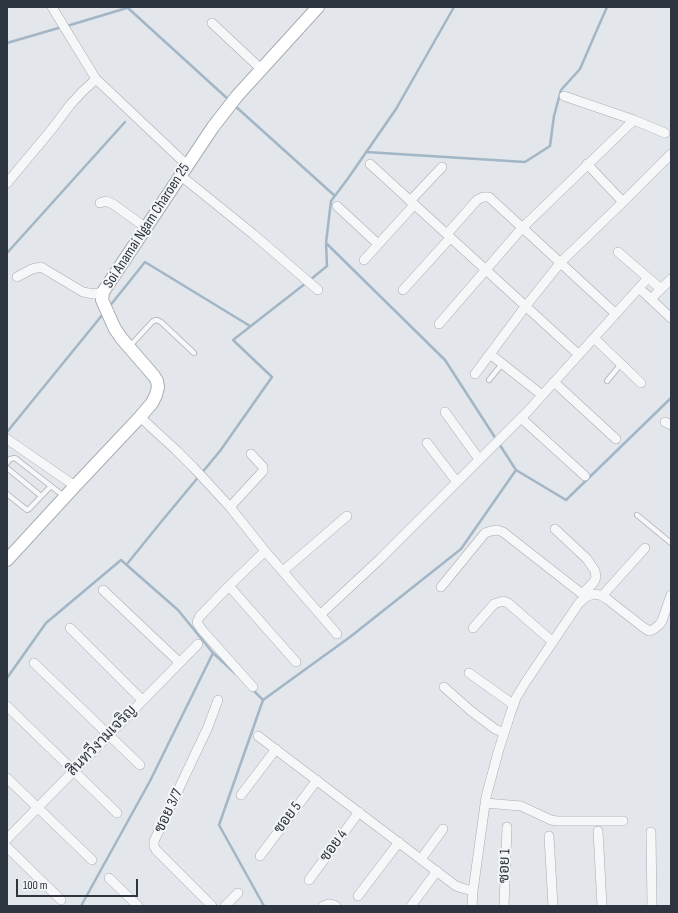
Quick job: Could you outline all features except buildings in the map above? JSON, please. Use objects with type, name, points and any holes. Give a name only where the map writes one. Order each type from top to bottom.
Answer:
[{"type":"street","points":[[52,7],[96,79],[187,165]]},
{"type":"street","name":"Soi Anamai Ngam Charoen 25","points":[[7,560],[152,403],[158,387],[157,381],[115,329],[102,300],[103,292],[145,227],[222,115],[237,96],[318,7]]},
{"type":"street","points":[[212,23],[262,69]]},
{"type":"street","points":[[7,183],[70,105],[96,79]]},
{"type":"street","points":[[564,96],[634,120],[665,133]]},
{"type":"street","points":[[439,324],[522,228],[634,120]]},
{"type":"street","points":[[475,374],[561,262],[671,154]]},
{"type":"street","points":[[370,164],[578,355]]},
{"type":"street","points":[[587,164],[623,202]]},
{"type":"street","points":[[364,260],[442,167]]},
{"type":"street","points":[[180,175],[253,234],[318,290]]},
{"type":"street","points":[[403,290],[477,200],[486,196],[489,197],[561,262],[616,314]]},
{"type":"street","points":[[100,203],[106,201],[113,204],[145,227]]},
{"type":"street","points":[[337,206],[378,244]]},
{"type":"street","points":[[618,252],[660,289]]},
{"type":"street","points":[[17,277],[32,269],[41,267],[83,292],[94,294],[103,292]]},
{"type":"street","points":[[321,614],[380,559],[521,418],[648,278]]},
{"type":"street","points":[[651,299],[671,278]]},
{"type":"street","points":[[639,288],[671,318]]},
{"type":"street","points":[[594,338],[641,383]]},
{"type":"street","points":[[490,354],[542,395]]},
{"type":"street","points":[[554,382],[616,439]]},
{"type":"street","points":[[445,412],[479,459]]},
{"type":"street","points":[[140,417],[176,450],[230,507],[283,572],[338,634]]},
{"type":"street","points":[[521,418],[585,476]]},
{"type":"street","points":[[7,439],[75,486]]},
{"type":"street","points":[[427,443],[457,482]]},
{"type":"street","points":[[230,507],[263,471],[263,467],[251,454]]},
{"type":"street","points":[[283,572],[347,516]]},
{"type":"street","points":[[472,906],[485,803],[493,770],[516,698],[596,577],[587,559],[555,529]]},
{"type":"street","points":[[441,587],[485,533],[497,530],[503,532],[584,596]]},
{"type":"street","points":[[602,596],[645,548]]},
{"type":"street","points":[[252,687],[202,630],[197,622],[200,616],[229,586],[266,551]]},
{"type":"street","points":[[229,586],[296,662]]},
{"type":"street","points":[[103,590],[179,662]]},
{"type":"street","points":[[584,596],[593,594],[602,596],[649,631],[654,629],[662,621],[671,595]]},
{"type":"street","points":[[473,628],[494,604],[503,601],[508,603],[553,642]]},
{"type":"street","points":[[70,628],[142,700]]},
{"type":"street","name":"สินทวีงามเจริญ","points":[[7,838],[198,644]]},
{"type":"street","points":[[34,663],[140,766]]},
{"type":"street","points":[[469,672],[514,705]]},
{"type":"street","points":[[444,687],[471,711],[495,729],[504,733]]},
{"type":"street","name":"ซอย 3/7","points":[[212,906],[156,850],[154,842],[208,727],[218,700]]},
{"type":"street","points":[[7,706],[117,813]]},
{"type":"street","points":[[258,736],[456,886],[473,891]]},
{"type":"street","points":[[241,795],[276,749]]},
{"type":"street","points":[[7,778],[92,860]]},
{"type":"street","name":"ซอย 5","points":[[260,856],[317,780]]},
{"type":"street","points":[[485,803],[521,806],[551,820],[557,821],[623,821]]},
{"type":"street","name":"ซอย 4","points":[[309,880],[359,812]]},
{"type":"street","name":"ซอย 1","points":[[504,906],[507,827]]},
{"type":"street","points":[[421,859],[443,829]]},
{"type":"street","points":[[598,831],[602,906]]},
{"type":"street","points":[[651,832],[652,906]]},
{"type":"street","points":[[548,836],[553,906]]},
{"type":"street","points":[[358,896],[399,842]]},
{"type":"street","points":[[7,847],[62,900]]},
{"type":"street","points":[[411,906],[437,871]]},
{"type":"street","points":[[109,878],[138,906]]},
{"type":"street","points":[[225,906],[238,893]]},
{"type":"street","points":[[323,906],[334,904],[336,906]]},
{"type":"lane","points":[[129,347],[153,321],[157,320],[194,353]]},
{"type":"lane","points":[[490,380],[502,364]]},
{"type":"lane","points":[[607,381],[621,364]]},
{"type":"lane","points":[[7,463],[10,459],[15,458],[65,497]]},
{"type":"lane","points":[[7,468],[41,496]]},
{"type":"lane","points":[[7,494],[27,510],[51,486]]},
{"type":"lane","points":[[637,515],[671,543]]},
{"type":"waterway","points":[[67,26],[130,7]]},
{"type":"waterway","points":[[326,243],[331,201],[396,109],[454,7]]},
{"type":"waterway","points":[[366,152],[525,162],[550,146],[554,116],[561,90],[580,69],[607,7]]},
{"type":"waterway","points":[[128,8],[229,100]]},
{"type":"waterway","points":[[7,43],[62,27]]},
{"type":"waterway","points":[[234,105],[335,196]]},
{"type":"waterway","points":[[7,253],[125,122]]},
{"type":"waterway","points":[[310,280],[327,266],[326,243],[445,360],[516,470],[566,500],[671,398]]},
{"type":"waterway","points":[[109,307],[145,262],[250,326]]},
{"type":"waterway","points":[[127,564],[220,451],[272,377],[233,340],[306,283]]},
{"type":"waterway","points":[[7,432],[103,314]]},
{"type":"waterway","points":[[264,906],[219,825],[263,700],[350,637],[461,549],[516,470]]},
{"type":"waterway","points":[[7,678],[46,623],[121,560],[178,610],[213,653],[236,674]]},
{"type":"waterway","points":[[81,906],[150,781],[213,653]]},
{"type":"waterway","points":[[253,690],[263,700]]}]
